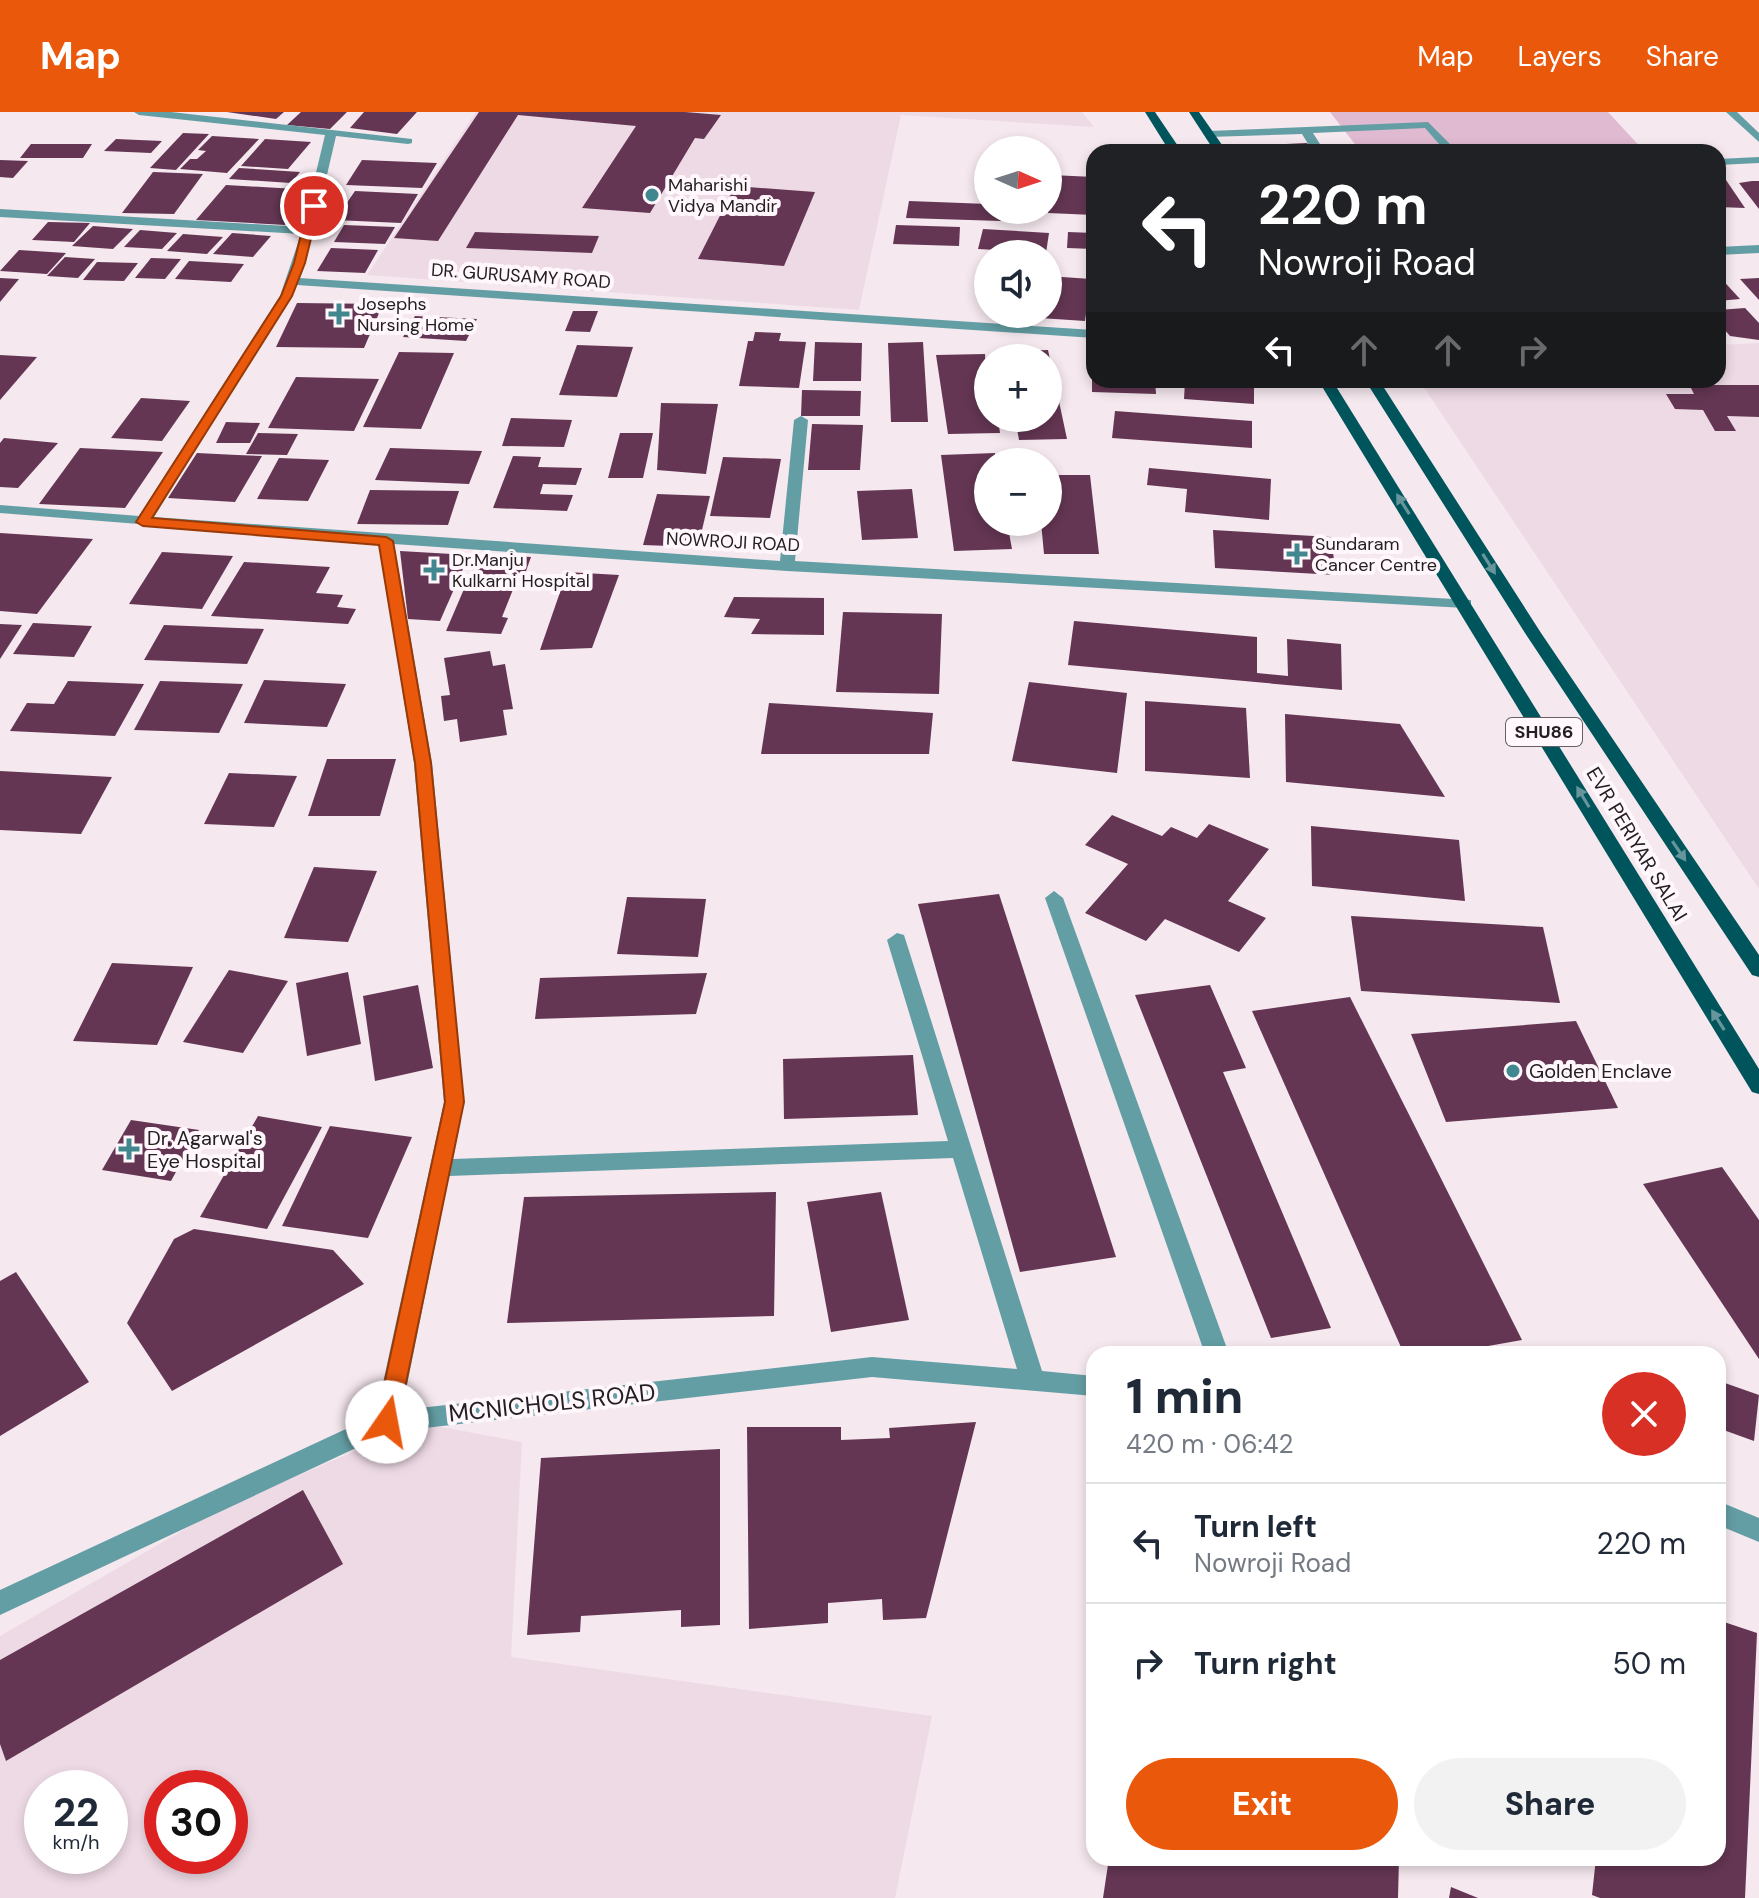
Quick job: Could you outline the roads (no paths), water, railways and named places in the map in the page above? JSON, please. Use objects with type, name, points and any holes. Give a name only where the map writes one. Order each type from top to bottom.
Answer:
[{"type":"main road","points":[[1150,112],[1171,144]]},
{"type":"main road","points":[[1194,112],[1216,144]]},
{"type":"main road","name":"EVR PERIYAR SALAI","points":[[1330,388],[1465,603],[1759,1086]]},
{"type":"main road","name":"EVR PERIYAR SALAI","points":[[1377,388],[1533,633],[1759,970]]},
{"type":"street","points":[[139,112],[408,141]]},
{"type":"street","points":[[1418,112],[1445,144]]},
{"type":"street","points":[[1731,112],[1759,139]]},
{"type":"street","points":[[1209,134],[1428,125]]},
{"type":"street","points":[[1305,130],[1314,144]]},
{"type":"street","points":[[143,522],[286,296],[308,231],[331,132]]},
{"type":"street","points":[[1726,162],[1759,160]]},
{"type":"street","points":[[0,213],[308,231]]},
{"type":"street","points":[[1726,251],[1759,249]]},
{"type":"street","name":"DR. GURUSAMY ROAD","points":[[292,281],[1086,333]]},
{"type":"street","points":[[787,566],[801,420]]},
{"type":"street","name":"NOWROJI ROAD","points":[[0,509],[386,541],[1465,603]]},
{"type":"street","points":[[386,541],[423,763],[454,1102],[387,1422]]},
{"type":"street","points":[[1054,898],[1214,1346]]},
{"type":"street","points":[[897,940],[1033,1381]]},
{"type":"street","points":[[441,1168],[961,1149]]},
{"type":"street","name":"MCNICHOLS ROAD","points":[[0,1603],[387,1422],[872,1367],[1086,1385]]},
{"type":"street","points":[[1726,1516],[1759,1530]]},
{"type":"place","name":"Maharishi Vidya Mandir","points":[[652,195]]},
{"type":"place","name":"Josephs Nursing Home","points":[[339,314]]},
{"type":"place","name":"Sundaram Cancer Centre","points":[[1297,554]]},
{"type":"place","name":"Dr.Manju Kulkarni Hospital","points":[[434,570]]},
{"type":"place","name":"Golden Enclave","points":[[1513,1071]]},
{"type":"place","name":"Dr. Agarwal's Eye Hospital","points":[[129,1149]]}]
